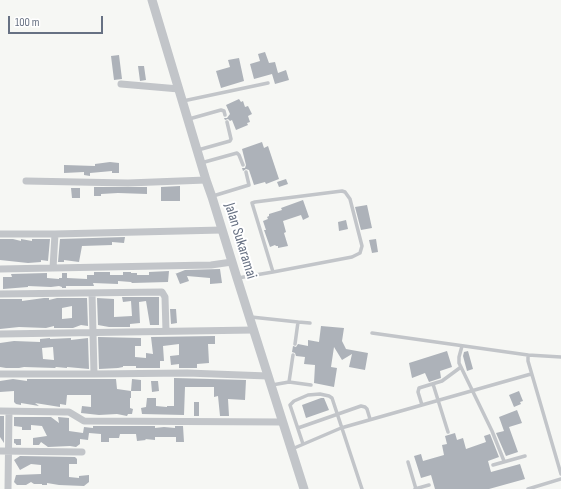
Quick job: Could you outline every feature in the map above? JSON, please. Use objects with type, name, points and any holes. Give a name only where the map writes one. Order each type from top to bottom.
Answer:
[{"type":"street","name":"Jalan Sukaramai","points":[[152,0],[206,180],[304,489]]},
{"type":"street","points":[[121,84],[179,90]]},
{"type":"street","points":[[26,181],[128,183],[206,180]]},
{"type":"street","points":[[0,234],[222,230]]},
{"type":"street","points":[[53,268],[55,234]]},
{"type":"street","points":[[0,269],[210,265],[232,262]]},
{"type":"street","points":[[0,294],[162,292],[165,297],[166,331]]},
{"type":"street","points":[[92,293],[94,374]]},
{"type":"street","points":[[0,334],[254,330]]},
{"type":"street","points":[[0,374],[187,373],[269,381]]},
{"type":"street","points":[[0,411],[69,412],[84,420],[283,422]]},
{"type":"street","points":[[8,489],[4,451],[9,412]]},
{"type":"street","points":[[4,451],[82,452]]},
{"type":"lane","points":[[182,102],[268,83]]},
{"type":"lane","points":[[188,119],[220,110],[224,111],[225,115]]},
{"type":"lane","points":[[197,150],[230,141],[231,139],[227,122]]},
{"type":"lane","points":[[201,163],[237,153],[243,165]]},
{"type":"lane","points":[[212,197],[249,185],[246,172]]},
{"type":"lane","points":[[237,278],[273,272],[352,257],[360,253],[362,246],[352,204],[345,192],[342,191],[252,203],[273,272]]},
{"type":"lane","points":[[250,316],[310,323]]},
{"type":"lane","points":[[295,344],[298,322]]},
{"type":"lane","points":[[372,333],[528,355],[561,358]]},
{"type":"lane","points":[[462,346],[459,363],[492,431],[504,461]]},
{"type":"lane","points":[[289,382],[293,355]]},
{"type":"lane","points":[[528,355],[531,374],[561,474]]},
{"type":"lane","points":[[422,405],[418,392],[419,388],[434,384],[447,378],[461,367]]},
{"type":"lane","points":[[291,449],[340,428],[531,374]]},
{"type":"lane","points":[[269,381],[311,385]]},
{"type":"lane","points":[[434,384],[437,400],[448,432]]},
{"type":"lane","points":[[303,444],[290,405],[294,401],[308,395],[320,394],[329,396],[332,398],[340,428],[362,489]]},
{"type":"lane","points":[[298,428],[363,406],[367,409],[370,419]]},
{"type":"lane","points":[[493,465],[525,456]]},
{"type":"lane","points":[[408,462],[415,489],[429,485]]},
{"type":"lane","points":[[528,489],[561,479]]},
{"type":"building","points":[[265,52],[269,63],[275,62],[278,73],[286,70],[289,80],[275,84],[272,74],[254,79],[250,64],[260,61],[258,54]]},
{"type":"building","points":[[119,55],[122,79],[114,80],[111,56]]},
{"type":"building","points":[[239,58],[244,81],[221,88],[216,71],[230,67],[228,60]]},
{"type":"building","points":[[138,66],[144,66],[146,80],[140,81]]},
{"type":"building","points":[[239,99],[241,102],[243,101],[245,107],[248,106],[252,114],[248,116],[250,122],[247,123],[248,125],[236,130],[232,120],[225,120],[224,118],[227,118],[230,114],[226,105]]},
{"type":"building","points":[[262,142],[264,148],[268,146],[279,179],[266,184],[265,182],[254,185],[249,170],[246,169],[243,171],[242,168],[245,168],[246,165],[242,149]]},
{"type":"building","points":[[110,162],[119,163],[119,173],[112,173],[112,171],[90,173],[90,176],[84,175],[84,172],[64,173],[64,165],[95,166],[95,164]]},
{"type":"building","points":[[286,179],[288,184],[279,187],[277,182]]},
{"type":"building","points":[[180,186],[180,201],[161,201],[161,187]]},
{"type":"building","points":[[94,187],[147,187],[147,194],[118,193],[94,196]]},
{"type":"building","points":[[71,188],[80,188],[80,198],[72,198]]},
{"type":"building","points":[[303,200],[309,217],[303,220],[301,215],[283,221],[286,232],[284,233],[288,246],[278,248],[278,246],[275,245],[270,247],[264,230],[266,230],[263,221],[268,219],[267,217],[269,214],[282,210],[281,208]]},
{"type":"building","points":[[367,205],[372,228],[361,230],[355,207]]},
{"type":"building","points":[[346,220],[348,229],[339,231],[338,222]]},
{"type":"building","points":[[125,237],[124,243],[112,242],[112,245],[82,246],[79,262],[64,260],[64,262],[58,262],[60,239]]},
{"type":"building","points":[[0,239],[13,239],[21,241],[21,239],[32,241],[32,239],[50,239],[48,261],[41,260],[41,262],[28,263],[0,260]]},
{"type":"building","points":[[376,239],[378,252],[372,253],[369,240]]},
{"type":"building","points":[[220,269],[222,283],[210,284],[210,278],[187,276],[189,281],[180,284],[175,274],[185,270]]},
{"type":"building","points":[[169,271],[168,282],[132,283],[118,281],[118,284],[93,283],[94,286],[66,286],[66,288],[59,286],[28,286],[3,289],[3,277],[12,277],[11,274],[47,273],[47,278],[59,279],[62,278],[62,273],[67,273],[67,278],[87,279],[87,275],[94,275],[94,272],[110,272],[110,275],[123,275],[123,272],[131,272],[137,273],[137,275],[149,275],[149,272]]},
{"type":"building","points":[[122,297],[159,297],[159,325],[150,325],[146,301],[139,302],[140,323],[130,324],[130,327],[109,327],[98,325],[97,298],[114,299],[114,317],[132,316],[131,301],[123,302]]},
{"type":"building","points":[[44,298],[49,298],[49,300],[57,298],[87,298],[88,326],[81,325],[73,328],[54,328],[54,326],[46,328],[19,327],[0,329],[0,299],[22,299],[22,301]],"holes":[[[72,306],[72,318],[62,319],[62,308]]]},
{"type":"building","points":[[170,309],[176,309],[177,323],[171,324]]},
{"type":"building","points":[[321,326],[344,328],[342,341],[346,349],[368,353],[365,370],[349,367],[352,354],[342,360],[334,347],[331,367],[337,368],[334,387],[314,383],[315,365],[304,364],[305,357],[296,356],[295,353],[292,352],[293,346],[296,347],[298,344],[308,346],[308,340],[319,342]]},
{"type":"building","points":[[215,336],[215,344],[208,344],[209,363],[197,364],[197,368],[179,368],[179,364],[171,365],[170,356],[179,355],[179,344],[163,346],[164,361],[160,361],[160,368],[136,368],[136,366],[123,366],[118,368],[99,369],[98,337],[141,338],[141,346],[135,346],[135,357],[146,358],[146,353],[153,354],[151,337]]},
{"type":"building","points":[[71,338],[71,340],[88,338],[89,369],[67,367],[0,367],[0,343],[14,341],[40,342],[40,339]],"holes":[[[53,347],[54,360],[43,359],[42,348]]]},
{"type":"building","points":[[447,351],[452,367],[440,371],[441,378],[429,382],[425,373],[412,378],[409,363]]},
{"type":"building","points":[[468,351],[473,369],[467,371],[463,356],[464,352]]},
{"type":"building","points":[[174,378],[246,380],[245,400],[228,399],[229,416],[220,416],[218,396],[214,397],[214,387],[185,387],[184,415],[142,414],[141,408],[146,407],[147,398],[156,398],[156,406],[174,406]]},
{"type":"building","points":[[13,379],[27,381],[27,379],[116,379],[117,389],[131,391],[130,408],[133,409],[132,414],[128,414],[127,416],[117,414],[99,415],[81,413],[82,406],[91,407],[91,395],[67,395],[66,405],[60,404],[60,407],[35,403],[39,406],[21,403],[21,405],[16,404],[14,402],[14,391],[0,392],[0,381]]},
{"type":"building","points":[[132,379],[141,380],[141,391],[131,391]]},
{"type":"building","points":[[151,381],[158,381],[159,391],[152,392]]},
{"type":"building","points":[[519,391],[523,401],[520,402],[521,404],[514,407],[509,395]]},
{"type":"building","points":[[324,398],[329,410],[306,418],[302,405]]},
{"type":"building","points":[[194,402],[199,402],[199,416],[194,416]]},
{"type":"building","points":[[517,410],[522,423],[509,427],[518,452],[506,456],[496,433],[504,431],[499,417]]},
{"type":"building","points":[[0,416],[4,416],[4,443],[0,437]]},
{"type":"building","points":[[14,417],[51,417],[59,423],[58,417],[69,418],[69,431],[83,433],[84,427],[93,428],[93,426],[155,426],[155,428],[175,428],[175,426],[183,426],[184,442],[176,442],[176,437],[155,437],[155,440],[145,439],[146,440],[137,441],[136,434],[120,434],[119,438],[109,438],[109,442],[101,442],[101,434],[89,433],[88,440],[80,439],[80,444],[76,447],[48,447],[41,442],[39,445],[33,445],[33,438],[47,436],[42,426],[31,425],[31,430],[22,430],[22,427],[14,426]]},
{"type":"building","points":[[455,433],[457,440],[463,438],[466,449],[486,442],[484,436],[490,434],[499,457],[488,461],[491,472],[520,464],[525,479],[489,489],[435,489],[431,475],[421,478],[414,456],[421,454],[423,461],[444,455],[442,445],[447,444],[445,436]]},
{"type":"building","points":[[14,439],[21,439],[21,445],[16,445],[14,443]]},
{"type":"building","points":[[20,456],[75,457],[77,459],[77,464],[69,464],[69,477],[79,478],[79,476],[89,475],[89,482],[84,486],[47,483],[47,485],[42,485],[31,482],[26,485],[17,485],[14,482],[16,475],[41,474],[41,465],[31,464],[20,470],[14,460]]}]
